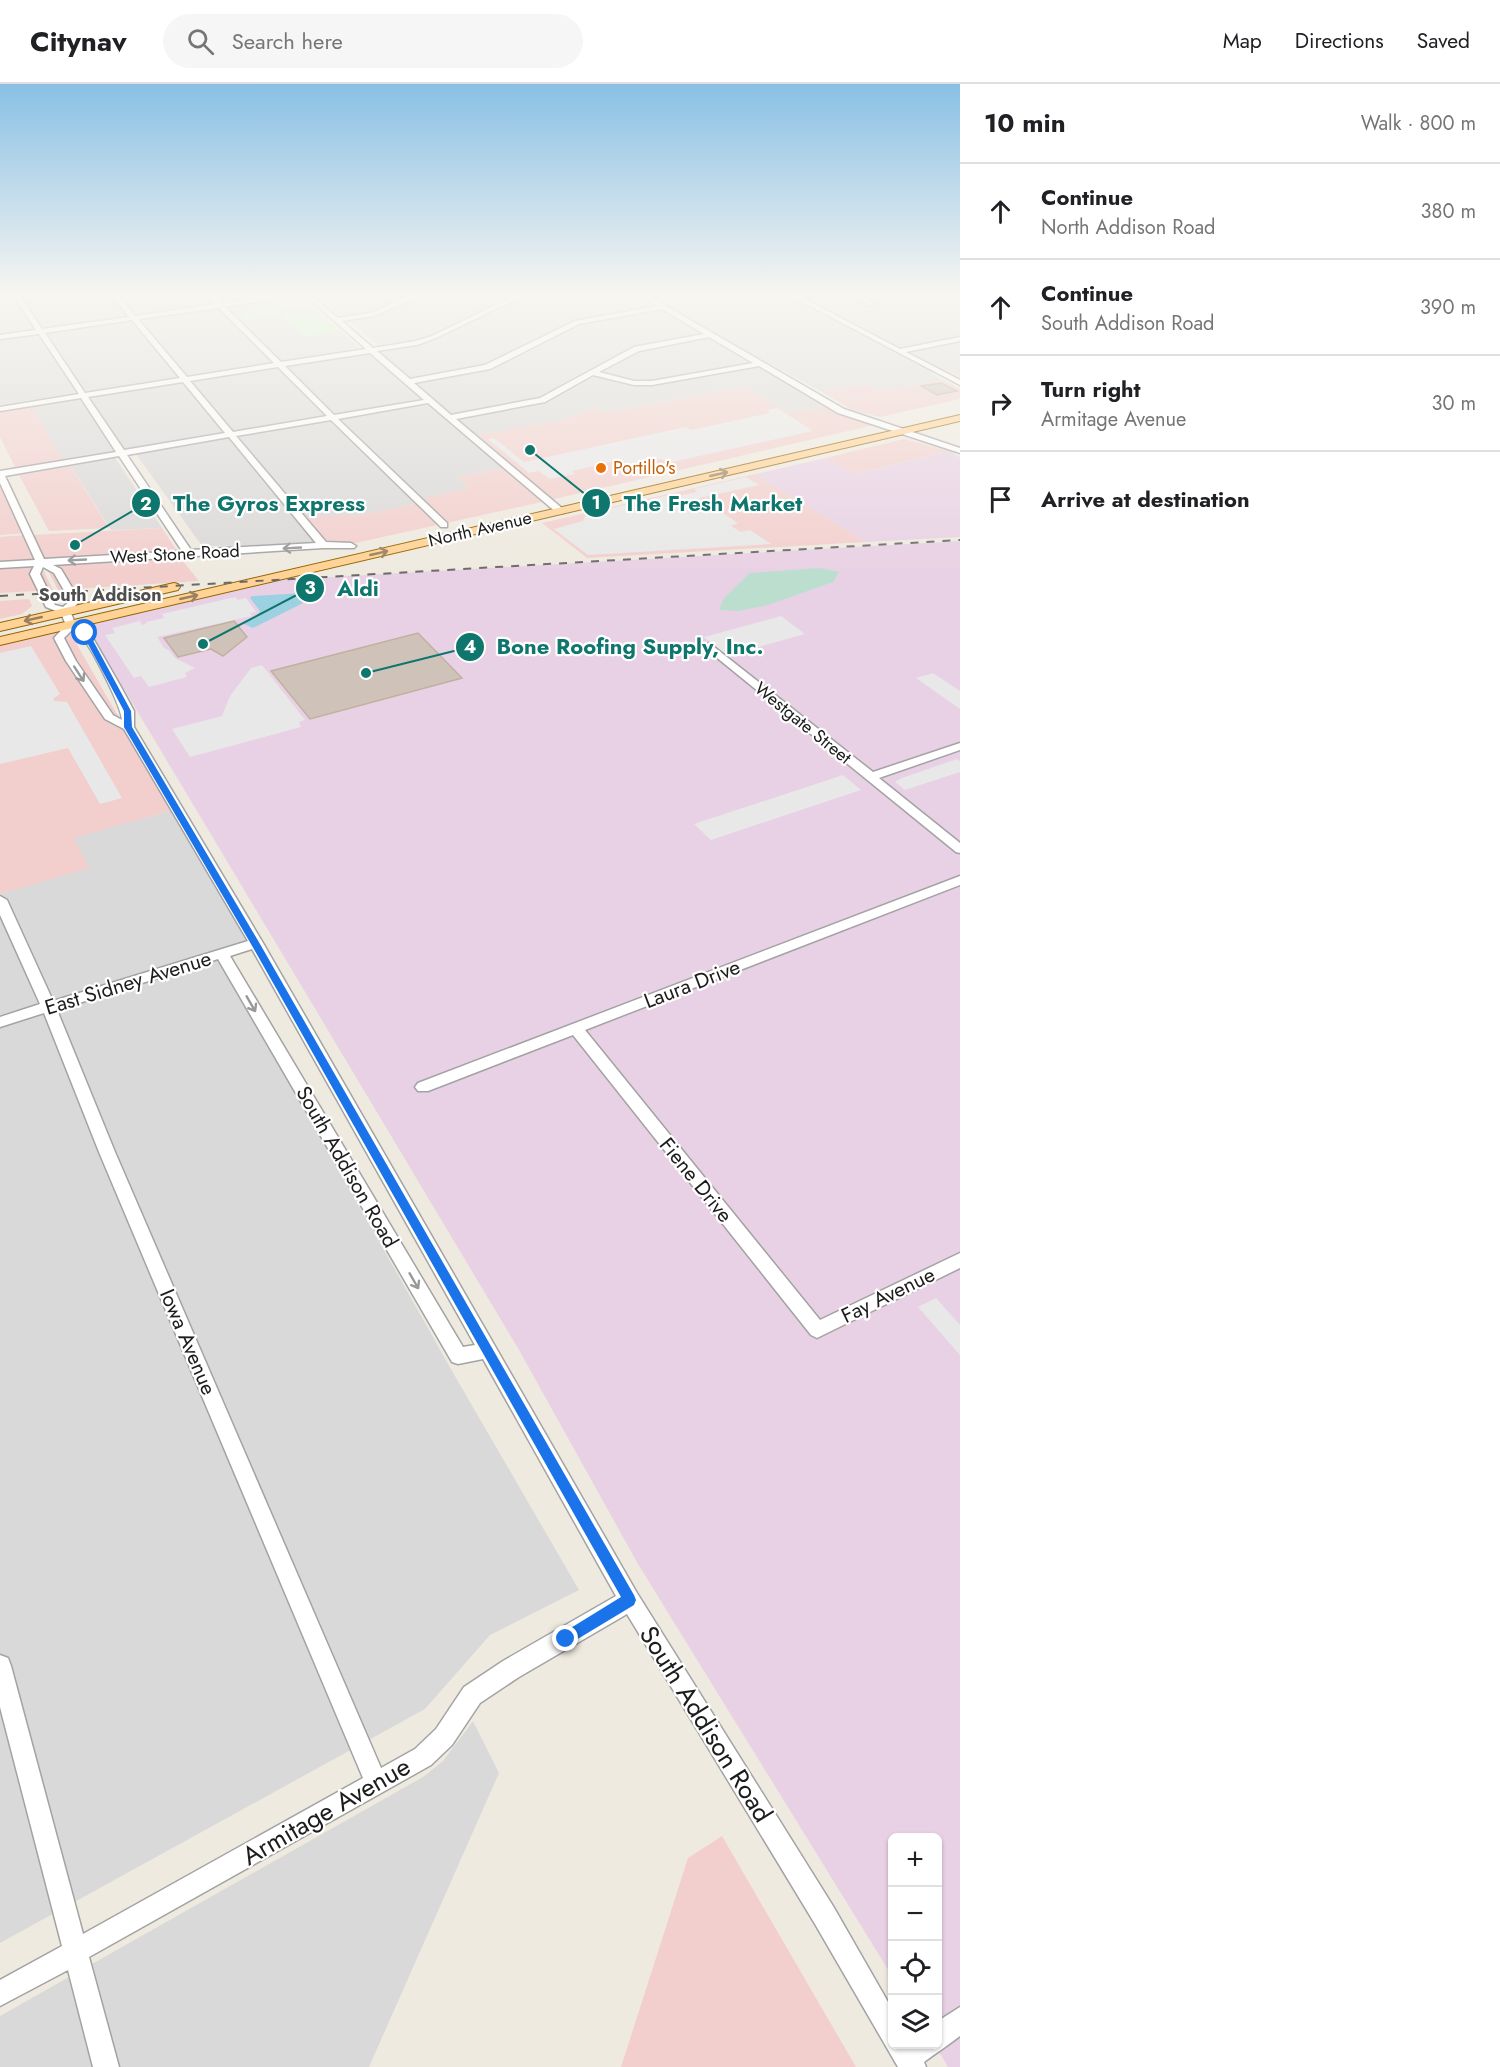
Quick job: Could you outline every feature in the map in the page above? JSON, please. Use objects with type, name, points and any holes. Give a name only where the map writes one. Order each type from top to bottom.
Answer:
[{"type":"main road","points":[[835,435],[960,407]]},
{"type":"main road","name":"North Avenue","points":[[0,641],[960,418]]},
{"type":"main road","name":"North Avenue","points":[[396,536],[816,439]]},
{"type":"main road","points":[[293,560],[356,545]]},
{"type":"main road","points":[[0,627],[270,565]]},
{"type":"street","points":[[78,389],[188,554]]},
{"type":"street","points":[[0,409],[130,389]]},
{"type":"street","points":[[191,389],[323,545]]},
{"type":"street","points":[[303,389],[444,525]]},
{"type":"street","points":[[415,389],[560,511]]},
{"type":"street","points":[[449,418],[542,400],[564,389]]},
{"type":"street","points":[[801,389],[835,408],[878,425],[960,451]]},
{"type":"street","points":[[65,611],[75,602],[58,571],[42,562],[0,474],[429,401]]},
{"type":"street","name":"West Stone Road","points":[[0,565],[323,545],[356,545]]},
{"type":"street","points":[[42,562],[35,574],[51,607],[65,611]]},
{"type":"street","points":[[65,611],[71,625],[85,633],[116,687],[128,711],[128,727],[109,717],[67,655],[59,638],[71,625]]},
{"type":"street","name":"Westgate Street","points":[[709,646],[960,849]]},
{"type":"street","name":"South Addison Road","points":[[128,727],[256,944],[486,1352],[630,1600],[824,1915],[888,2026]]},
{"type":"street","points":[[870,778],[889,769],[960,746]]},
{"type":"street","name":"Laura Drive","points":[[423,1087],[960,880]]},
{"type":"street","name":"Iowa Avenue","points":[[0,900],[49,1008],[107,1152],[377,1784]]},
{"type":"street","name":"East Sidney Avenue","points":[[0,1022],[256,944]]},
{"type":"street","name":"South Addison Road","points":[[222,954],[458,1356],[486,1352]]},
{"type":"street","name":"Fiene Drive","points":[[576,1029],[817,1330]]},
{"type":"street","name":"Fay Avenue","points":[[817,1330],[960,1260]]},
{"type":"street","name":"Armitage Avenue","points":[[0,1994],[423,1757],[444,1737],[472,1695],[511,1669],[630,1600]]},
{"type":"street","points":[[0,1665],[106,2067]]},
{"type":"street","points":[[942,2034],[960,2020]]},
{"type":"shaded area","points":[[0,389],[104,389],[0,405]]},
{"type":"shaded area","points":[[149,389],[411,389],[426,400],[64,462],[32,407]]},
{"type":"shaded area","points":[[419,389],[736,389],[604,413],[596,407],[561,420],[475,436]]},
{"type":"shaded area","points":[[736,389],[747,389],[788,413],[828,406],[874,425],[550,500],[475,436],[561,420],[596,407],[605,413]]},
{"type":"shaded area","points":[[747,389],[798,389],[828,406],[788,413]]},
{"type":"shaded area","points":[[816,389],[841,389],[822,392]]},
{"type":"shaded area","points":[[841,389],[875,389],[880,391],[894,389],[959,389],[960,399],[880,417],[852,410],[822,392]]},
{"type":"shaded area","points":[[875,389],[894,389],[880,391]]},
{"type":"shaded area","points":[[428,402],[504,468],[457,477],[469,488],[424,502],[351,517],[320,545],[202,546],[136,454]]},
{"type":"shaded area","points":[[32,407],[64,462],[15,467],[0,437],[0,412]]},
{"type":"shaded area","points":[[777,408],[813,431],[668,463],[661,459],[624,467],[615,461],[572,471],[575,474],[550,479],[539,471],[529,473],[488,439],[494,438],[524,462],[686,427],[691,430],[770,413],[767,410]]},
{"type":"shaded area","points":[[904,439],[949,451],[854,474],[826,458]]},
{"type":"shaded area","points":[[949,451],[960,457],[960,537],[866,542],[755,474],[826,458],[855,474]]},
{"type":"shaded area","points":[[115,458],[162,528],[111,530],[71,466]]},
{"type":"shaded area","points":[[71,466],[109,528],[49,531],[19,475]]},
{"type":"shaded area","points":[[504,468],[546,501],[351,544],[320,545],[297,519],[348,514],[351,517],[423,502],[420,499],[469,488],[457,477]]},
{"type":"shaded area","points":[[755,474],[866,542],[587,558],[542,523]]},
{"type":"shaded area","points":[[746,477],[759,485],[699,498],[738,523],[731,526],[741,532],[750,530],[771,544],[588,555],[554,529],[583,521],[586,514],[674,494],[678,496],[697,492],[694,489]]},
{"type":"shaded area","points":[[0,487],[26,533],[0,535]]},
{"type":"shaded area","points":[[162,528],[177,551],[44,561],[31,535]]},
{"type":"shaded area","points":[[26,535],[53,590],[0,593],[0,537]]},
{"type":"shaded area","points":[[960,541],[960,2067],[948,2067],[937,2049],[942,2049],[942,1833],[888,1833],[888,1970],[638,1564],[519,1350],[84,622],[263,581]]},
{"type":"shaded area","points":[[178,555],[199,581],[58,590],[44,563]]},
{"type":"shaded area","points":[[235,597],[238,600],[246,598],[256,612],[250,613],[252,616],[157,637],[164,648],[169,650],[175,658],[195,668],[185,673],[187,677],[149,687],[141,676],[134,678],[105,635],[115,633],[112,628],[140,621],[142,625],[146,624],[146,622],[164,618],[162,614]]},
{"type":"shaded area","points":[[29,599],[32,606],[22,614],[0,619],[0,601]]},
{"type":"shaded area","points":[[781,616],[805,634],[751,649],[753,651],[735,657],[726,657],[704,637]]},
{"type":"shaded area","points":[[68,629],[172,810],[74,838],[89,868],[0,894],[0,644]]},
{"type":"shaded area","points":[[31,646],[60,694],[54,698],[54,701],[67,702],[122,798],[100,804],[68,748],[0,764],[0,653]]},
{"type":"shaded area","points":[[262,665],[305,720],[299,722],[301,727],[190,757],[172,729],[222,716],[230,696],[251,668]]},
{"type":"shaded area","points":[[933,673],[960,691],[960,709],[916,678]]},
{"type":"shaded area","points":[[957,759],[960,761],[960,772],[905,790],[895,782],[902,778]]},
{"type":"shaded area","points":[[843,775],[861,790],[711,840],[694,824]]},
{"type":"shaded area","points":[[172,810],[251,942],[217,953],[452,1371],[579,1590],[490,1635],[425,1709],[0,1943],[0,894],[88,868],[73,838]]},
{"type":"shaded area","points":[[936,1298],[960,1325],[960,1355],[918,1307]]},
{"type":"shaded area","points":[[473,1721],[499,1773],[369,2067],[0,2067],[0,2016],[423,1777],[443,1761]]},
{"type":"shaded area","points":[[722,1836],[856,2067],[621,2067],[688,1858]]},
{"type":"green space","points":[[820,568],[839,572],[833,582],[768,605],[739,611],[719,610],[724,598],[750,573]]},
{"type":"water","points":[[319,592],[321,594],[253,628],[242,623],[255,618],[260,611],[250,598],[252,596]]},
{"type":"building","points":[[926,389],[952,389],[957,391],[937,395]]},
{"type":"building","points":[[234,621],[247,637],[223,656],[211,649],[178,657],[164,638]]},
{"type":"building","points":[[418,633],[462,678],[310,719],[271,671]]},
{"type":"railway","points":[[0,596],[960,540]]},
{"type":"place","name":"The Fresh Market","points":[[530,450]]},
{"type":"place","name":"Portillo's","points":[[601,468]]},
{"type":"place","name":"The Gyros Express","points":[[75,545]]},
{"type":"place","name":"Aldi","points":[[203,644]]},
{"type":"place","name":"Bone Roofing Supply, Inc.","points":[[366,673]]},
{"type":"district","name":"South Addison","points":[[100,595]]},
{"type":"route","points":[[85,633],[128,711],[128,727],[256,944],[486,1352],[630,1600],[566,1639]]}]
